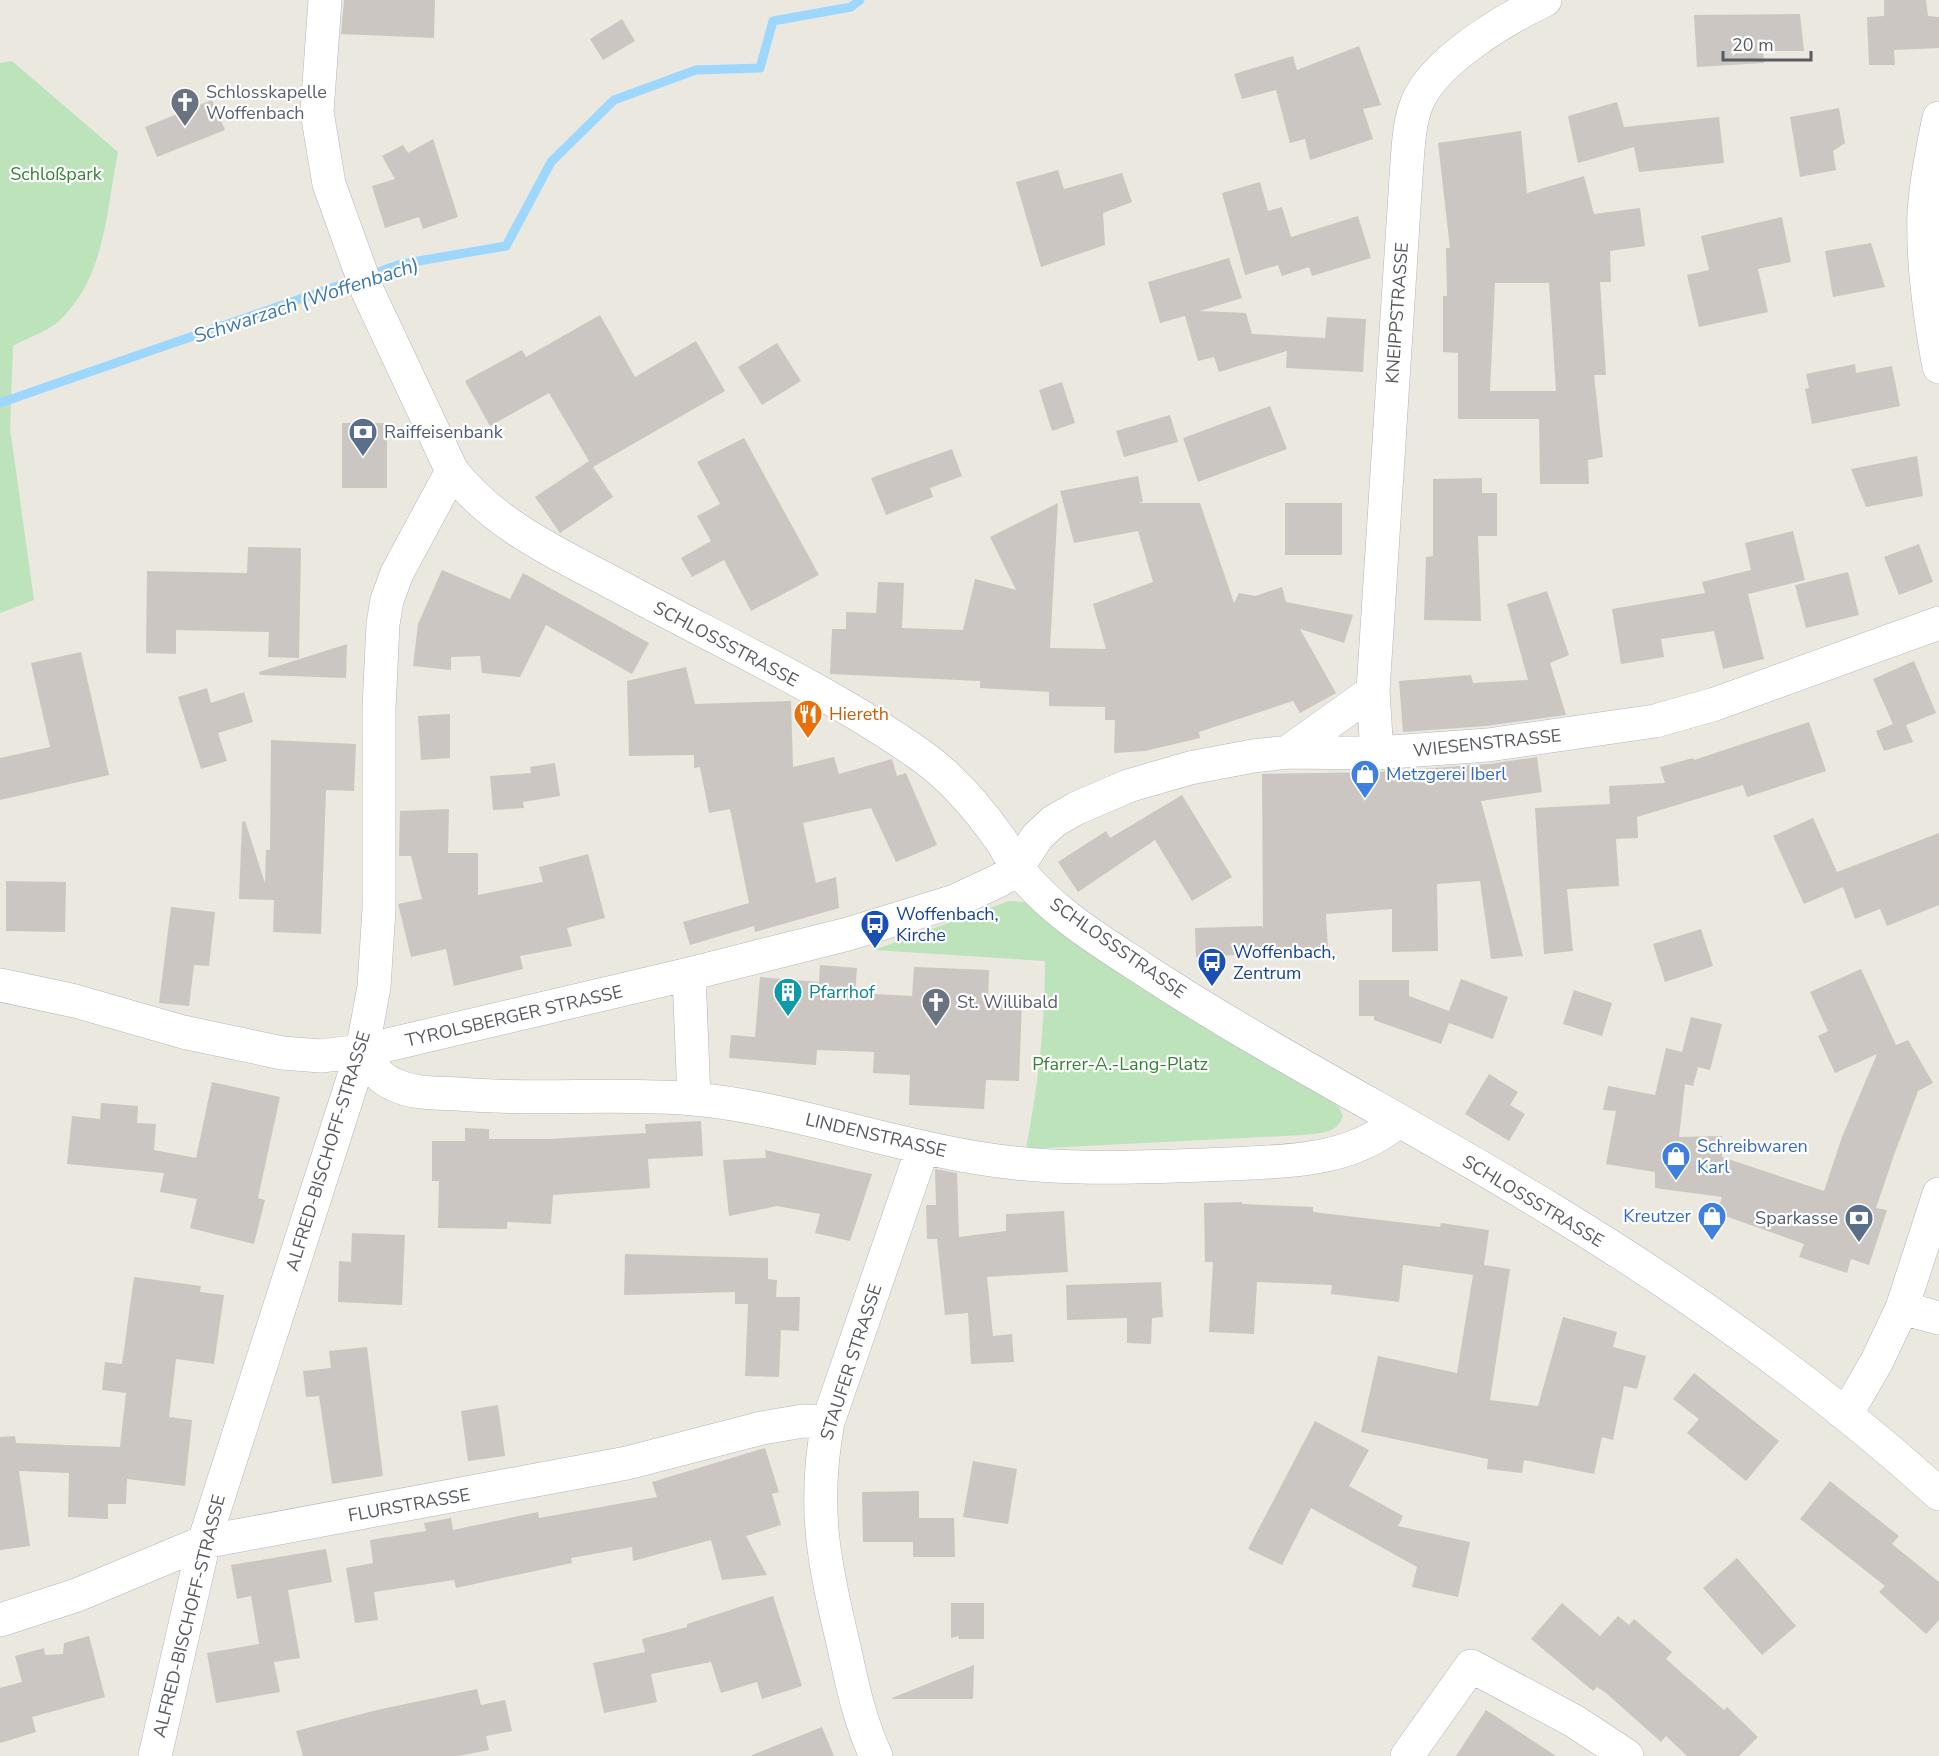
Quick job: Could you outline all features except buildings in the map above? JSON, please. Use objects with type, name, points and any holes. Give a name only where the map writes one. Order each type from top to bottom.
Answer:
[{"type":"street","name":"SCHLOSSSTRASSE","points":[[325,0],[317,111],[329,184],[368,292],[452,471],[471,496],[494,515],[552,550],[781,673],[920,755],[942,772],[985,818],[1017,868],[1056,908],[1139,967],[1397,1122],[1554,1211],[1697,1302],[1847,1413],[1939,1494]]},
{"type":"street","name":"KNEIPPSTRASSE","points":[[1377,753],[1373,691],[1406,177],[1409,140],[1417,103],[1443,67],[1486,34],[1518,13],[1545,0]]},
{"type":"street","points":[[1939,118],[1928,171],[1924,216],[1934,341],[1939,367]]},
{"type":"street","name":"ALFRED-BISCHOFF-STRASSE","points":[[155,1756],[204,1542],[362,1051],[374,987],[379,909],[379,708],[382,624],[396,573],[452,471]]},
{"type":"street","name":"WIESENSTRASSE","points":[[1017,868],[1037,837],[1054,821],[1100,797],[1190,768],[1288,752],[1377,753],[1488,745],[1654,721],[1761,688],[1939,623]]},
{"type":"street","points":[[1288,752],[1373,691]]},
{"type":"street","name":"TYROLSBERGER STRASSE","points":[[0,985],[75,1001],[183,1032],[282,1053],[321,1056],[362,1051],[848,934],[931,909],[978,891],[1017,868]]},
{"type":"street","points":[[689,974],[694,1099]]},
{"type":"street","name":"LINDENSTRASSE","points":[[362,1051],[378,1074],[393,1085],[410,1090],[473,1095],[694,1099],[797,1117],[923,1147],[1028,1166],[1272,1162],[1318,1157],[1354,1149],[1397,1122]]},
{"type":"street","name":"STAUFER STRASSE","points":[[876,1756],[856,1701],[828,1578],[819,1510],[820,1463],[828,1422],[923,1147]]},
{"type":"street","points":[[1847,1413],[1877,1362],[1902,1308],[1939,1194]]},
{"type":"street","points":[[1902,1308],[1939,1318]]},
{"type":"street","name":"FLURSTRASSE","points":[[0,1620],[77,1595],[204,1542],[627,1463],[762,1428],[803,1421],[828,1422]]},
{"type":"street","points":[[1407,1756],[1472,1666],[1574,1721],[1627,1756]]},
{"type":"green space","name":"Schloßpark","points":[[12,61],[118,152],[102,243],[86,285],[74,304],[58,322],[13,346],[10,428],[34,600],[0,613],[0,63]]},
{"type":"green space","name":"Pfarrer-A.-Lang-Platz","points":[[1009,901],[1025,902],[1071,935],[1311,1087],[1339,1107],[1343,1116],[1340,1122],[1327,1132],[1304,1135],[1026,1149],[1040,1055],[1045,961],[874,950]]},
{"type":"waterway","name":"Schwarzach (Woffenbach)","points":[[0,403],[401,264],[506,246],[551,162],[614,100],[696,70],[760,68],[773,21],[851,7],[860,0]]},
{"type":"place","name":"Schlosskapelle Woffenbach","points":[[185,128]]},
{"type":"place","name":"Raiffeisenbank","points":[[363,458]]},
{"type":"place","name":"Hiereth","points":[[808,740]]},
{"type":"place","name":"Metzgerei Iberl","points":[[1365,800]]},
{"type":"place","name":"Woffenbach, Kirche","points":[[875,950]]},
{"type":"place","name":"Woffenbach, Zentrum","points":[[1212,988]]},
{"type":"place","name":"Pfarrhof","points":[[788,1018]]},
{"type":"place","name":"St. Willibald","points":[[936,1028]]},
{"type":"place","name":"Schreibwaren Karl","points":[[1676,1182]]},
{"type":"place","name":"Kreutzer","points":[[1712,1242]]},
{"type":"place","name":"Sparkasse","points":[[1859,1244]]}]
